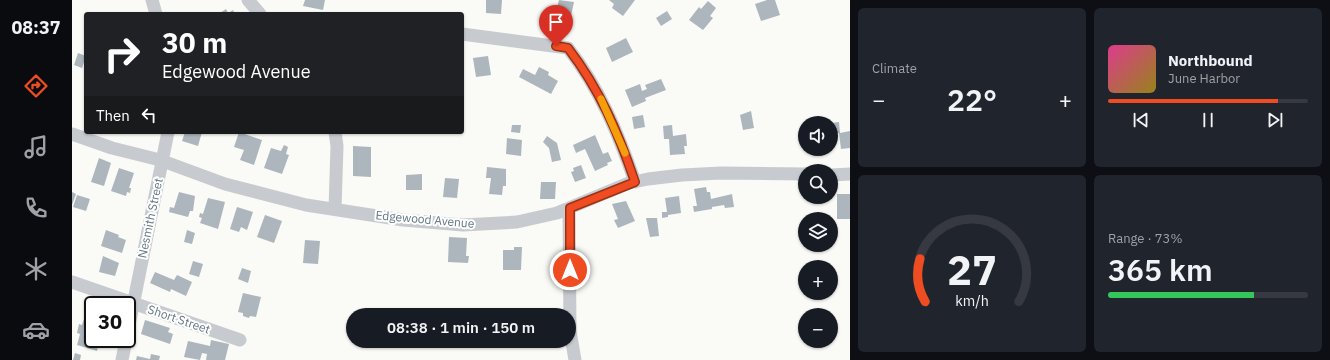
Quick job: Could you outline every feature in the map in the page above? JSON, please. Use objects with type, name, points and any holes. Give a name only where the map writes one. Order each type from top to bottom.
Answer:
[{"type":"street","points":[[152,0],[155,12]]},
{"type":"street","points":[[248,0],[258,12]]},
{"type":"street","points":[[464,34],[568,48],[587,72],[606,108],[621,142],[635,182]]},
{"type":"street","name":"Edgewood Avenue","points":[[72,134],[112,148],[162,161],[225,184],[306,205],[403,220],[463,225],[516,222],[557,213],[635,182],[682,175],[721,173],[798,174]]},
{"type":"street","name":"Nesmith Street","points":[[135,296],[168,134]]},
{"type":"street","points":[[335,134],[337,146],[335,209]]},
{"type":"street","points":[[838,175],[850,174]]},
{"type":"street","points":[[570,208],[570,331],[575,360]]},
{"type":"street","name":"Short Street","points":[[72,282],[113,296]]},
{"type":"street","name":"Short Street","points":[[136,304],[240,340]]},
{"type":"street","name":"Nesmith Street","points":[[122,360],[125,348]]},
{"type":"building","points":[[305,0],[325,0],[323,10],[303,6]]},
{"type":"building","points":[[486,0],[502,0],[501,14],[486,13]]},
{"type":"building","points":[[559,0],[574,2],[569,25],[554,19]]},
{"type":"building","points":[[609,0],[635,0],[623,16],[612,8],[614,4]]},
{"type":"building","points":[[767,0],[775,0],[780,15],[761,21],[755,4]]},
{"type":"building","points":[[708,1],[716,8],[710,16],[713,18],[703,30],[689,20],[699,7],[701,9]]},
{"type":"building","points":[[667,11],[672,19],[661,26],[656,18]]},
{"type":"building","points":[[626,38],[633,52],[612,62],[606,48]]},
{"type":"building","points":[[78,53],[84,55],[82,68],[74,65]]},
{"type":"building","points":[[488,56],[491,75],[476,77],[473,58]]},
{"type":"building","points":[[539,67],[549,72],[548,75],[558,81],[551,94],[519,77],[523,69],[535,75]]},
{"type":"building","points":[[661,79],[666,90],[645,98],[646,101],[632,107],[625,90],[640,84],[642,91],[647,89],[645,85]]},
{"type":"building","points":[[751,111],[754,128],[743,130],[740,115]]},
{"type":"building","points":[[643,115],[645,127],[634,129],[632,117]]},
{"type":"building","points":[[838,122],[840,133],[850,131],[850,148],[841,149],[838,133]]},
{"type":"building","points":[[512,125],[521,125],[520,133],[511,132]]},
{"type":"building","points":[[672,125],[673,136],[686,134],[687,146],[684,146],[685,154],[670,155],[669,139],[664,139],[663,126]]},
{"type":"building","points":[[184,134],[201,134],[198,146],[182,141]]},
{"type":"building","points":[[238,134],[245,134],[262,140],[254,165],[240,160],[244,150],[234,147]]},
{"type":"building","points":[[595,135],[603,154],[608,152],[612,161],[607,163],[608,165],[595,171],[585,149],[576,153],[573,145]]},
{"type":"building","points":[[547,136],[557,143],[561,160],[552,162],[549,148],[543,142]]},
{"type":"building","points":[[507,138],[522,140],[521,156],[506,154]]},
{"type":"building","points":[[284,145],[288,147],[286,154],[289,155],[282,174],[264,168],[271,148],[281,151]]},
{"type":"building","points":[[353,146],[371,147],[371,177],[353,176]]},
{"type":"building","points":[[99,158],[111,163],[104,186],[91,182]]},
{"type":"building","points":[[581,165],[586,178],[575,182],[571,172],[574,171],[573,168]]},
{"type":"building","points":[[487,167],[506,169],[506,186],[503,186],[502,195],[489,194],[491,178],[486,178]]},
{"type":"building","points":[[119,168],[134,173],[129,188],[131,188],[130,193],[127,192],[126,196],[111,191]]},
{"type":"building","points":[[422,174],[422,190],[406,190],[406,175]]},
{"type":"building","points":[[445,178],[459,179],[457,198],[443,197]]},
{"type":"building","points":[[541,182],[556,182],[555,199],[540,199]]},
{"type":"building","points":[[706,187],[707,192],[710,192],[711,199],[732,194],[734,207],[725,208],[724,205],[694,212],[693,206],[697,206],[694,189]]},
{"type":"building","points":[[72,192],[76,194],[72,205]]},
{"type":"building","points":[[179,192],[195,196],[193,211],[190,211],[188,217],[169,212],[170,207],[174,208]]},
{"type":"building","points":[[838,194],[850,194],[850,219],[838,219]]},
{"type":"building","points":[[77,195],[90,199],[86,211],[73,207]]},
{"type":"building","points":[[679,196],[681,213],[668,215],[668,217],[662,218],[662,212],[667,212],[665,198]]},
{"type":"building","points":[[208,198],[225,202],[218,229],[200,223],[202,218],[199,217],[200,213],[203,214]]},
{"type":"building","points":[[626,201],[635,221],[618,228],[614,220],[618,219],[612,204]]},
{"type":"building","points":[[237,207],[253,212],[247,230],[241,227],[239,232],[230,229]]},
{"type":"building","points":[[265,215],[282,221],[274,243],[257,237]]},
{"type":"building","points":[[646,218],[657,218],[659,236],[650,237]]},
{"type":"building","points":[[106,230],[119,235],[118,237],[126,240],[122,253],[101,246]]},
{"type":"building","points":[[187,230],[195,233],[192,244],[184,242]]},
{"type":"building","points":[[449,237],[467,238],[466,256],[469,256],[468,263],[448,262]]},
{"type":"building","points":[[305,240],[320,241],[318,264],[303,263]]},
{"type":"building","points":[[514,247],[522,247],[521,270],[503,270],[503,250],[514,250]]},
{"type":"building","points":[[103,256],[119,263],[115,276],[99,272]]},
{"type":"building","points":[[193,261],[203,264],[199,277],[189,274]]},
{"type":"building","points":[[242,268],[251,271],[248,283],[238,279]]},
{"type":"building","points":[[155,272],[174,280],[177,275],[192,282],[186,296],[171,289],[170,292],[150,283]]},
{"type":"building","points":[[243,293],[261,297],[256,317],[250,316],[249,318],[243,316],[243,313],[238,312]]},
{"type":"building","points":[[84,319],[84,347],[77,345],[80,334],[77,333],[79,324],[82,325]]},
{"type":"building","points":[[145,320],[170,328],[168,332],[173,334],[170,344],[141,334]]},
{"type":"building","points":[[211,340],[229,344],[225,360],[206,360],[207,354],[202,353],[200,360],[184,357],[188,341],[210,346]]},
{"type":"building","points":[[87,348],[98,348],[97,351]]},
{"type":"building","points":[[75,353],[81,355],[80,360],[73,360]]},
{"type":"building","points":[[151,354],[160,356],[159,360],[136,360],[137,356],[150,359]]},
{"type":"slow traffic","points":[[601,99],[625,153]]},
{"type":"route","points":[[556,46],[568,48],[587,72],[606,108],[621,142],[635,182],[629,183],[570,208],[570,270]]}]
